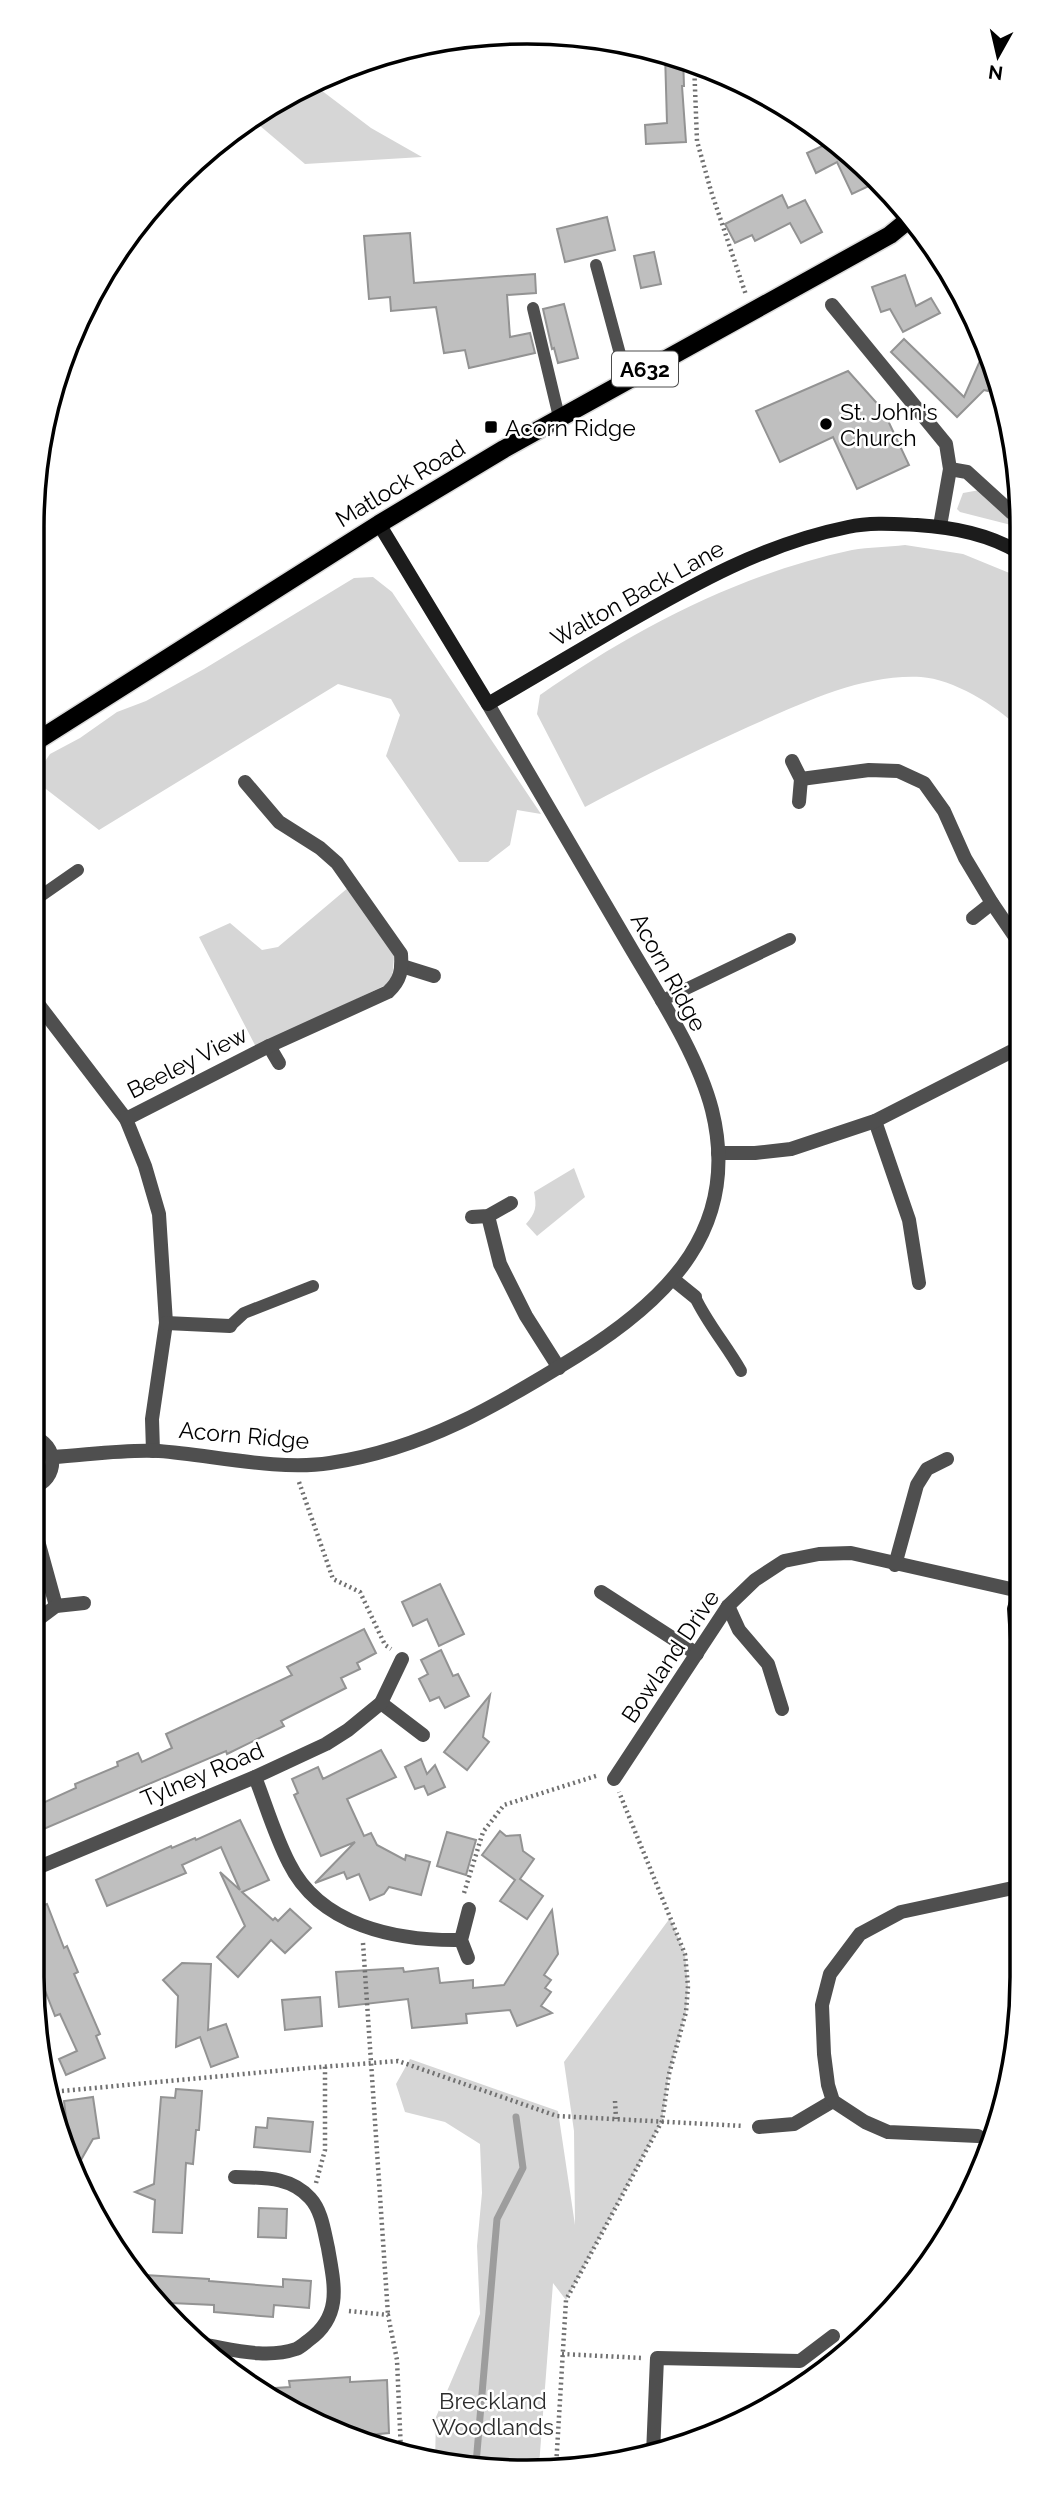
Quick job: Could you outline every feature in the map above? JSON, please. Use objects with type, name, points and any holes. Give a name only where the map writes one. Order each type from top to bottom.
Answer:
[{"type":"main road","name":"Matlock Road","points":[[44,736],[379,524],[559,417],[890,235],[903,224]]},
{"type":"street","points":[[832,305],[946,444],[950,469],[940,526]]},
{"type":"street","points":[[950,469],[967,472],[1009,511]]},
{"type":"street","name":"Acorn Ridge","points":[[53,1457],[153,1451],[294,1466],[328,1463],[384,1452],[467,1421],[597,1344],[634,1317],[674,1280],[707,1227],[716,1190],[718,1153],[712,1109],[696,1067],[661,1001],[488,704],[379,524]]},
{"type":"street","name":"Walton Back Lane","points":[[488,704],[705,578],[745,559],[811,537],[850,526],[940,526],[997,540],[1010,547]]},
{"type":"street","points":[[792,761],[801,779],[799,802]]},
{"type":"street","points":[[801,779],[869,770],[898,771],[924,783],[944,811],[965,858],[1010,930]]},
{"type":"street","points":[[245,782],[279,821],[320,848],[337,863],[390,936],[401,954],[402,966],[433,976]]},
{"type":"street","points":[[973,918],[992,904]]},
{"type":"street","name":"Beeley View","points":[[126,1119],[270,1046],[388,992],[398,982],[402,966]]},
{"type":"street","points":[[44,1012],[126,1119],[145,1166],[159,1214],[166,1323],[152,1419],[153,1451]]},
{"type":"street","name":"Beeley View","points":[[270,1046],[279,1063]]},
{"type":"street","points":[[718,1153],[791,1149],[875,1121],[1010,1052]]},
{"type":"street","points":[[875,1121],[909,1220],[919,1283]]},
{"type":"street","points":[[472,1217],[488,1216],[511,1203]]},
{"type":"street","points":[[488,1216],[500,1264],[526,1316],[559,1368]]},
{"type":"street","points":[[674,1280],[695,1297]]},
{"type":"street","points":[[166,1323],[230,1326]]},
{"type":"street","points":[[44,1443],[53,1457],[52,1468],[44,1481]]},
{"type":"street","points":[[895,1564],[917,1485],[927,1469],[947,1459]]},
{"type":"street","name":"Bowland Drive","points":[[614,1779],[728,1606],[755,1580],[784,1561],[819,1554],[851,1553],[1010,1585]]},
{"type":"street","points":[[44,1562],[56,1606]]},
{"type":"street","points":[[601,1592],[697,1654]]},
{"type":"street","points":[[44,1615],[56,1606],[84,1603]]},
{"type":"street","points":[[728,1606],[739,1630],[768,1664],[782,1709]]},
{"type":"street","name":"Tylney Road","points":[[44,1865],[255,1777],[326,1744],[381,1703],[402,1659]]},
{"type":"street","points":[[381,1703],[423,1735]]},
{"type":"street","points":[[255,1777],[289,1864],[305,1889],[324,1907],[362,1926],[410,1937],[461,1940]]},
{"type":"street","points":[[978,2136],[888,2132],[865,2122],[833,2101],[824,2054],[822,2005],[831,1974],[860,1934],[901,1912],[1010,1889]]},
{"type":"street","points":[[468,1958],[461,1940],[469,1909]]},
{"type":"street","points":[[759,2127],[794,2124],[833,2101]]},
{"type":"street","points":[[216,2347],[268,2354],[298,2349],[323,2330],[332,2310],[334,2288],[329,2256],[322,2219],[312,2199],[282,2179],[235,2177]]},
{"type":"street","points":[[653,2444],[657,2358],[800,2361],[833,2336]]},
{"type":"lane","points":[[596,265],[627,380]]},
{"type":"lane","points":[[533,307],[559,417]]},
{"type":"lane","points":[[44,894],[78,870]]},
{"type":"lane","points":[[661,1001],[790,939]]},
{"type":"lane","points":[[230,1326],[244,1313],[313,1286]]},
{"type":"lane","points":[[695,1297],[741,1371]]},
{"type":"path","points":[[694,74],[697,141],[751,310]]},
{"type":"path","points":[[294,1466],[333,1579],[360,1592],[385,1645],[402,1659]]},
{"type":"path","points":[[469,1909],[462,1899],[483,1832],[504,1805],[599,1774],[614,1779],[685,1954],[688,1986],[686,2012],[668,2074],[662,2121],[566,2300],[556,2459]]},
{"type":"path","points":[[362,1926],[388,2315],[397,2360],[401,2444]]},
{"type":"path","points":[[58,2091],[398,2061],[557,2116],[759,2127]]},
{"type":"path","points":[[312,2199],[325,2150],[325,2066]]},
{"type":"path","points":[[615,2101],[616,2119]]},
{"type":"path","points":[[332,2310],[388,2315]]},
{"type":"path","points":[[562,2354],[657,2358]]},
{"type":"green space","points":[[321,90],[371,128],[422,157],[305,164],[259,125],[285,108]]},
{"type":"green space","points":[[980,490],[1010,521],[1010,525],[960,512],[957,509],[963,493]]},
{"type":"green space","points":[[905,545],[963,554],[1010,573],[1010,720],[987,703],[947,683],[921,677],[876,680],[833,692],[748,727],[585,807],[537,714],[540,695],[650,626],[728,589],[810,560],[865,548]]},
{"type":"green space","points":[[373,577],[392,592],[541,814],[517,810],[510,845],[488,862],[459,862],[386,756],[400,715],[391,699],[338,684],[99,830],[44,788],[44,763],[50,754],[80,738],[117,712],[146,701],[204,669],[354,578]]},
{"type":"green space","points":[[349,887],[394,956],[392,982],[256,1047],[199,937],[230,923],[262,950],[278,947]]},
{"type":"green space","points":[[574,1168],[585,1197],[537,1236],[526,1224],[535,1209],[534,1192]]},
{"type":"green space","name":"Breckland Woodlands","points":[[670,1918],[685,1954],[688,1986],[686,2012],[669,2074],[662,2121],[566,2300],[553,2283],[539,2460],[495,2459],[435,2451],[436,2417],[480,2314],[477,2246],[482,2193],[480,2144],[445,2122],[405,2112],[396,2084],[410,2059],[558,2111],[575,2225],[574,2131],[564,2062]]},
{"type":"building","points":[[665,64],[683,70],[686,142],[646,144],[645,125],[667,123]]},
{"type":"building","points":[[823,146],[870,186],[852,194],[837,162],[816,173],[807,153]]},
{"type":"building","points":[[782,195],[788,208],[805,200],[822,232],[801,243],[790,223],[755,241],[752,235],[735,243],[725,224]]},
{"type":"building","points":[[607,217],[615,250],[565,262],[557,229]]},
{"type":"building","points":[[410,233],[414,283],[535,274],[536,293],[507,295],[510,337],[530,333],[535,353],[469,368],[465,350],[444,353],[436,307],[391,311],[390,297],[369,299],[364,236]]},
{"type":"building","points":[[654,252],[661,284],[641,288],[634,256]]},
{"type":"building","points":[[905,275],[916,306],[931,298],[940,313],[903,332],[890,309],[881,312],[872,287]]},
{"type":"building","points":[[564,304],[578,358],[558,363],[543,309]]},
{"type":"building","points":[[904,339],[964,397],[980,360],[990,388],[984,390],[957,417],[891,352]]},
{"type":"building","name":"St. John's Church","points":[[848,371],[883,410],[909,465],[857,489],[833,437],[780,462],[756,411]]},
{"type":"building","points":[[440,1584],[464,1634],[439,1646],[427,1619],[413,1626],[402,1602]]},
{"type":"building","points":[[364,1629],[376,1653],[357,1663],[360,1669],[341,1678],[346,1688],[281,1721],[284,1726],[227,1754],[226,1751],[44,1829],[44,1803],[76,1788],[75,1784],[118,1766],[117,1762],[138,1753],[142,1762],[172,1748],[166,1734],[292,1675],[287,1667]]},
{"type":"building","points":[[441,1650],[453,1676],[458,1674],[469,1696],[445,1708],[439,1697],[430,1701],[419,1679],[428,1674],[421,1660]]},
{"type":"building","points":[[490,1695],[483,1737],[489,1742],[467,1770],[444,1752]]},
{"type":"building","points":[[381,1750],[396,1777],[347,1799],[364,1836],[371,1833],[377,1845],[405,1860],[406,1855],[430,1862],[421,1895],[389,1887],[384,1894],[370,1900],[359,1874],[347,1879],[344,1872],[315,1883],[355,1842],[321,1856],[294,1795],[298,1793],[292,1779],[318,1767],[323,1779]]},
{"type":"building","points":[[421,1759],[427,1774],[435,1765],[445,1787],[428,1795],[424,1786],[415,1789],[405,1767]]},
{"type":"building","points":[[240,1820],[269,1880],[242,1892],[273,1920],[275,1918],[278,1921],[290,1909],[311,1928],[285,1953],[271,1940],[238,1977],[217,1957],[245,1926],[220,1872],[240,1890],[221,1847],[182,1865],[186,1873],[107,1906],[96,1880],[171,1846],[172,1848],[195,1838],[196,1840]]},
{"type":"building","points":[[500,1831],[506,1836],[520,1835],[523,1851],[534,1859],[520,1879],[543,1896],[527,1919],[500,1901],[515,1880],[482,1855]]},
{"type":"building","points":[[447,1832],[476,1840],[466,1875],[437,1866]]},
{"type":"building","points":[[47,1904],[64,1948],[67,1946],[78,1972],[74,1974],[100,2034],[96,2036],[105,2058],[66,2075],[59,2059],[77,2051],[60,2014],[55,2016],[44,1989],[44,1905]]},
{"type":"building","points":[[552,1910],[558,1954],[544,1975],[551,1980],[545,1988],[551,1992],[541,2006],[552,2013],[517,2026],[510,2010],[466,2014],[467,2023],[412,2028],[408,1999],[339,2007],[336,1972],[403,1968],[404,1972],[438,1968],[440,1983],[473,1980],[473,1988],[504,1985]]},
{"type":"building","points":[[182,1963],[211,1964],[208,2030],[226,2024],[238,2057],[211,2067],[200,2037],[176,2047],[178,1996],[163,1980]]},
{"type":"building","points":[[320,1997],[322,2026],[285,2030],[282,2000]]},
{"type":"building","points":[[176,2089],[202,2091],[199,2130],[196,2130],[193,2164],[186,2163],[182,2233],[153,2232],[155,2200],[135,2192],[154,2184],[161,2097],[175,2098]]},
{"type":"building","points":[[93,2097],[99,2138],[93,2139],[80,2161],[67,2125],[64,2101]]},
{"type":"building","points":[[268,2118],[313,2122],[310,2152],[254,2147],[256,2127],[267,2128]]},
{"type":"building","points":[[259,2208],[287,2209],[286,2238],[258,2237]]},
{"type":"building","points":[[147,2275],[283,2287],[283,2279],[311,2281],[309,2308],[274,2305],[273,2317],[214,2312],[214,2305],[171,2303]]},
{"type":"building","points":[[350,2377],[350,2382],[387,2380],[389,2433],[371,2435],[313,2410],[273,2388],[290,2387],[289,2381]]},
{"type":"waterway","points":[[477,2457],[497,2219],[523,2168],[516,2117]]},
{"type":"place","name":"St. John's Church","points":[[826,424]]},
{"type":"place","name":"Acorn Ridge","points":[[491,427]]}]
